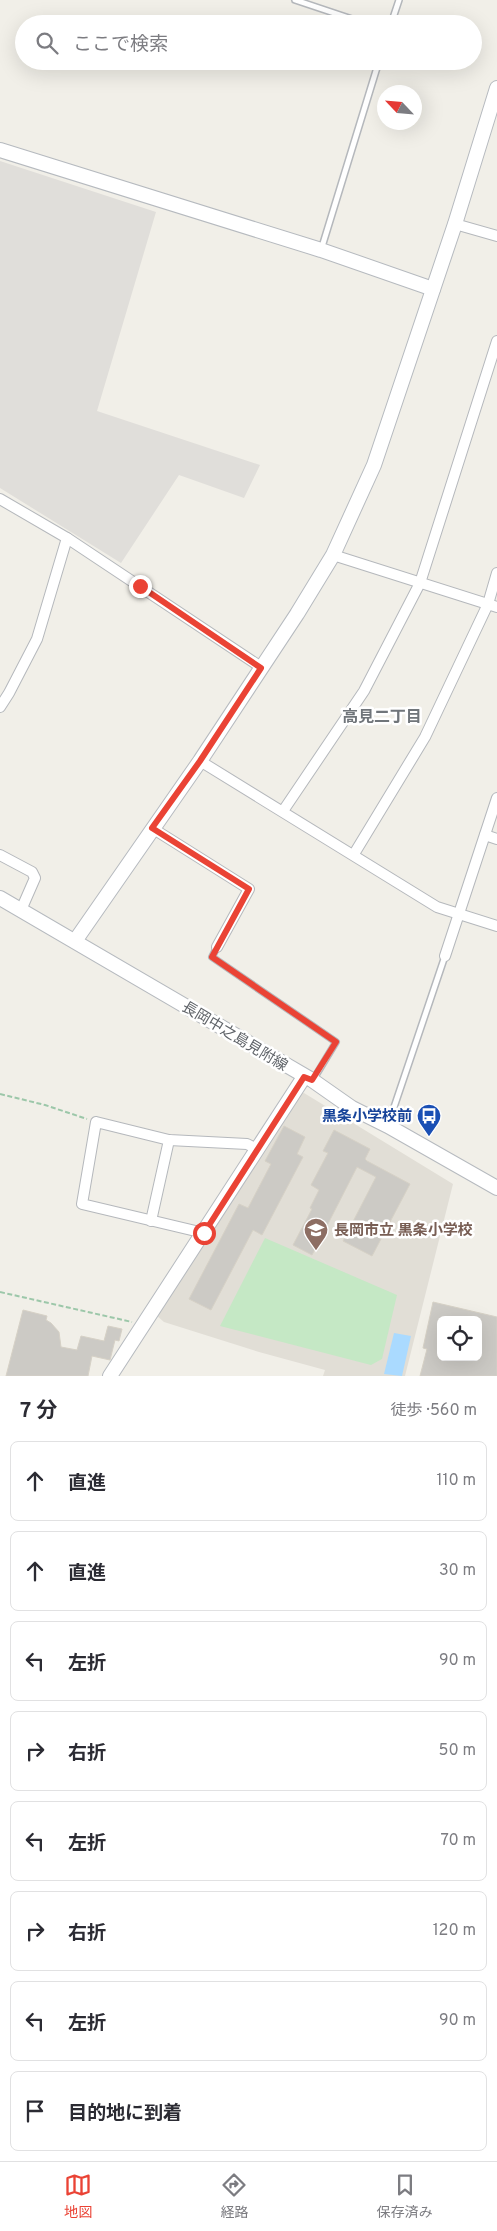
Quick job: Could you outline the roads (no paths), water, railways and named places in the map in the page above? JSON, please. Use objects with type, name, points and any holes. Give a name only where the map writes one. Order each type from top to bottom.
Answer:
[{"type":"street","points":[[75,942],[200,761],[297,614],[333,555],[374,465],[455,224],[497,88]]},
{"type":"street","points":[[0,150],[321,250],[433,289]]},
{"type":"street","points":[[455,224],[497,236]]},
{"type":"street","points":[[283,811],[364,691],[420,583],[497,341]]},
{"type":"street","points":[[0,499],[67,538],[261,668]]},
{"type":"street","points":[[0,707],[37,638],[67,538]]},
{"type":"street","points":[[333,555],[492,605]]},
{"type":"street","points":[[354,854],[424,737],[492,605],[497,573]]},
{"type":"street","points":[[200,761],[354,854],[437,907],[497,926]]},
{"type":"street","points":[[444,956],[497,798]]},
{"type":"street","points":[[152,828],[249,889],[217,947]]},
{"type":"street","points":[[485,835],[497,839]]},
{"type":"street","points":[[0,855],[32,872],[35,878],[21,910]]},
{"type":"street","name":"長岡中之島見附線","points":[[0,898],[308,1079],[352,1108],[388,1126],[497,1188]]},
{"type":"street","points":[[110,1376],[257,1149],[308,1079]]},
{"type":"street","points":[[204,1233],[82,1204],[96,1122],[168,1140],[247,1144],[257,1149]]},
{"type":"street","points":[[151,1221],[168,1140]]},
{"type":"lane","points":[[295,0],[340,15]]},
{"type":"lane","points":[[394,15],[399,0]]},
{"type":"lane","points":[[321,250],[376,70]]},
{"type":"lane","points":[[217,947],[212,957],[336,1042],[308,1079]]},
{"type":"lane","points":[[388,1126],[444,956]]},
{"type":"water","points":[[394,1333],[411,1336],[402,1376],[384,1374]]},
{"type":"place","name":"黒条小学校前","points":[[429,1137]]},
{"type":"place","name":"長岡市立 黒条小学校","points":[[316,1251]]},
{"type":"district","name":"高見二丁目","points":[[382,716]]}]
